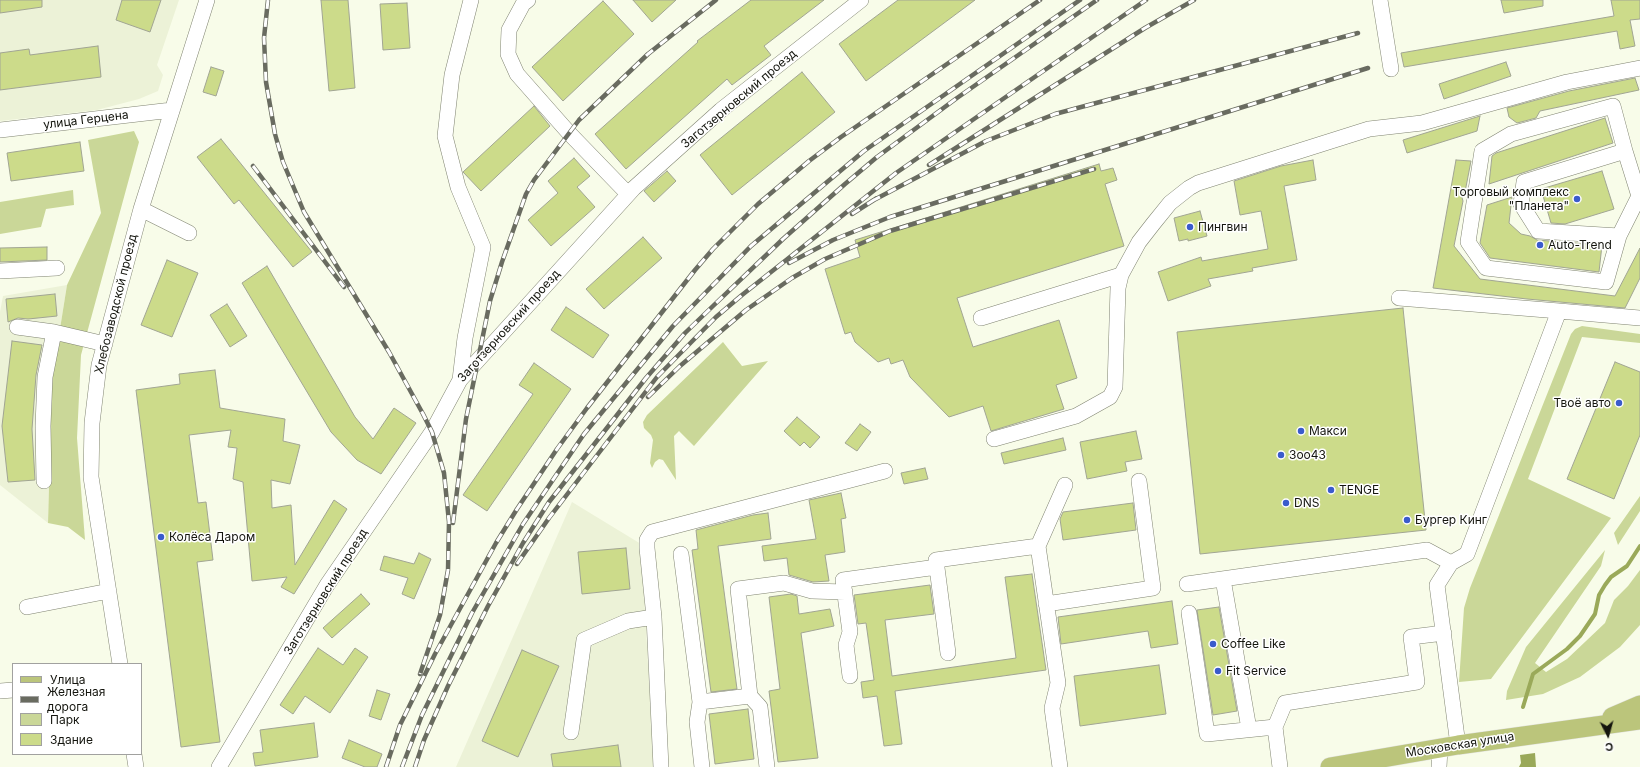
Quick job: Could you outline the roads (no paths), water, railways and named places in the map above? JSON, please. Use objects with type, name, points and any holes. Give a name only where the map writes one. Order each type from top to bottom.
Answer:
[{"type":"main road","name":"Московская улица","points":[[1590,726],[1640,705]]},
{"type":"main road","name":"Московская улица","points":[[1330,767],[1449,746],[1640,720]]},
{"type":"street","name":"Хлебозаводской проезд","points":[[120,663],[91,477],[92,423],[99,365],[141,209],[207,0]]},
{"type":"street","points":[[460,380],[465,338],[483,247],[458,187],[445,136],[452,75],[471,0]]},
{"type":"street","points":[[528,0],[523,4],[509,30],[508,54],[517,74],[569,133],[628,194]]},
{"type":"street","name":"Заготзерновский проезд","points":[[219,767],[327,585],[432,432],[460,380],[628,194],[721,110],[861,0]]},
{"type":"street","points":[[1380,0],[1391,69]]},
{"type":"street","points":[[994,439],[1076,416],[1110,397],[1115,387],[1118,288],[1121,275],[1139,242],[1170,203],[1198,183],[1369,129],[1422,123],[1567,82],[1640,68]]},
{"type":"street","points":[[1613,106],[1625,151],[1640,196],[1619,236],[1606,282],[1486,268],[1468,242],[1482,152],[1511,134],[1613,106]]},
{"type":"street","name":"улица Герцена","points":[[0,130],[172,110]]},
{"type":"street","points":[[1619,236],[1538,231],[1521,204],[1524,182],[1625,151]]},
{"type":"street","points":[[141,209],[189,233]]},
{"type":"street","points":[[0,271],[57,268]]},
{"type":"street","points":[[981,318],[1121,275]]},
{"type":"street","points":[[1399,298],[1640,318]]},
{"type":"street","points":[[1439,767],[1449,746],[1444,633],[1437,585],[1451,563],[1467,554],[1559,311]]},
{"type":"street","points":[[17,327],[54,332],[105,344]]},
{"type":"street","points":[[44,481],[42,426],[45,377],[54,332]]},
{"type":"street","points":[[661,767],[654,617],[647,548],[647,540],[652,532],[885,471]]},
{"type":"street","points":[[1046,604],[1154,588],[1139,481]]},
{"type":"street","points":[[1060,767],[1052,708],[1058,683],[1038,546],[1065,485]]},
{"type":"street","points":[[948,653],[936,560],[1038,546]]},
{"type":"street","points":[[1187,584],[1427,550],[1451,563]]},
{"type":"street","points":[[680,554],[700,702],[697,722],[702,767]]},
{"type":"street","points":[[850,676],[846,645],[850,632],[843,580],[937,567]]},
{"type":"street","points":[[1223,579],[1249,729]]},
{"type":"street","points":[[767,767],[760,707],[750,696],[738,589],[784,583],[812,591],[845,592]]},
{"type":"street","points":[[27,607],[109,591]]},
{"type":"street","points":[[1189,613],[1207,734],[1275,726]]},
{"type":"street","points":[[571,732],[584,640],[628,622],[654,617]]},
{"type":"street","points":[[1280,767],[1275,726],[1285,703],[1417,682],[1411,638],[1444,633]]},
{"type":"street","points":[[0,691],[12,690]]},
{"type":"street","points":[[700,702],[750,696]]},
{"type":"street","points":[[134,755],[136,767]]},
{"type":"waterway","points":[[1523,707],[1533,674],[1567,649],[1580,636],[1595,614],[1599,595],[1605,585],[1611,577],[1627,566],[1640,546]]},
{"type":"railway","points":[[268,0],[264,38],[266,82],[275,134],[283,162],[304,212],[389,352],[423,414],[432,432],[444,473],[449,522],[448,570],[440,615],[420,674]]},
{"type":"railway","points":[[453,523],[466,419],[490,301],[526,194],[534,180],[579,120],[648,54],[716,0]]},
{"type":"railway","points":[[386,767],[400,725],[435,654],[496,543],[517,509],[557,449],[587,408],[695,270],[713,249],[758,204],[809,161],[841,137],[1040,0]]},
{"type":"railway","points":[[402,767],[422,715],[472,613],[523,524],[584,434],[673,326],[751,246],[864,151],[1080,0]]},
{"type":"railway","points":[[415,767],[424,740],[448,686],[488,606],[523,543],[549,502],[646,378],[685,333],[783,239],[877,157],[957,98],[1097,0]]},
{"type":"railway","points":[[517,564],[549,518],[657,377],[716,317],[896,173],[1146,0]]},
{"type":"railway","points":[[929,165],[1145,28],[1194,0]]},
{"type":"railway","points":[[872,201],[986,141],[1055,114],[1358,33]]},
{"type":"railway","points":[[789,263],[833,240],[890,217],[1368,68]]},
{"type":"railway","points":[[253,166],[344,287]]},
{"type":"railway","points":[[648,397],[680,366],[746,310],[792,278],[825,259],[890,231],[1094,169]]},
{"type":"railway","points":[[852,214],[877,198]]},
{"type":"place","name":"Торговый комплекс \"Планета\"","points":[[1577,199]]},
{"type":"place","name":"Пингвин","points":[[1190,227]]},
{"type":"place","name":"Auto-Trend","points":[[1540,245]]},
{"type":"place","name":"Твоё авто","points":[[1619,403]]},
{"type":"place","name":"Макси","points":[[1301,431]]},
{"type":"place","name":"Зоо43","points":[[1281,455]]},
{"type":"place","name":"TENGE","points":[[1331,490]]},
{"type":"place","name":"DNS","points":[[1286,503]]},
{"type":"place","name":"Бургер Кинг","points":[[1407,520]]},
{"type":"place","name":"Колёса Даром","points":[[161,537]]},
{"type":"place","name":"Coffee Like","points":[[1213,644]]},
{"type":"place","name":"Fit Service","points":[[1218,671]]}]
